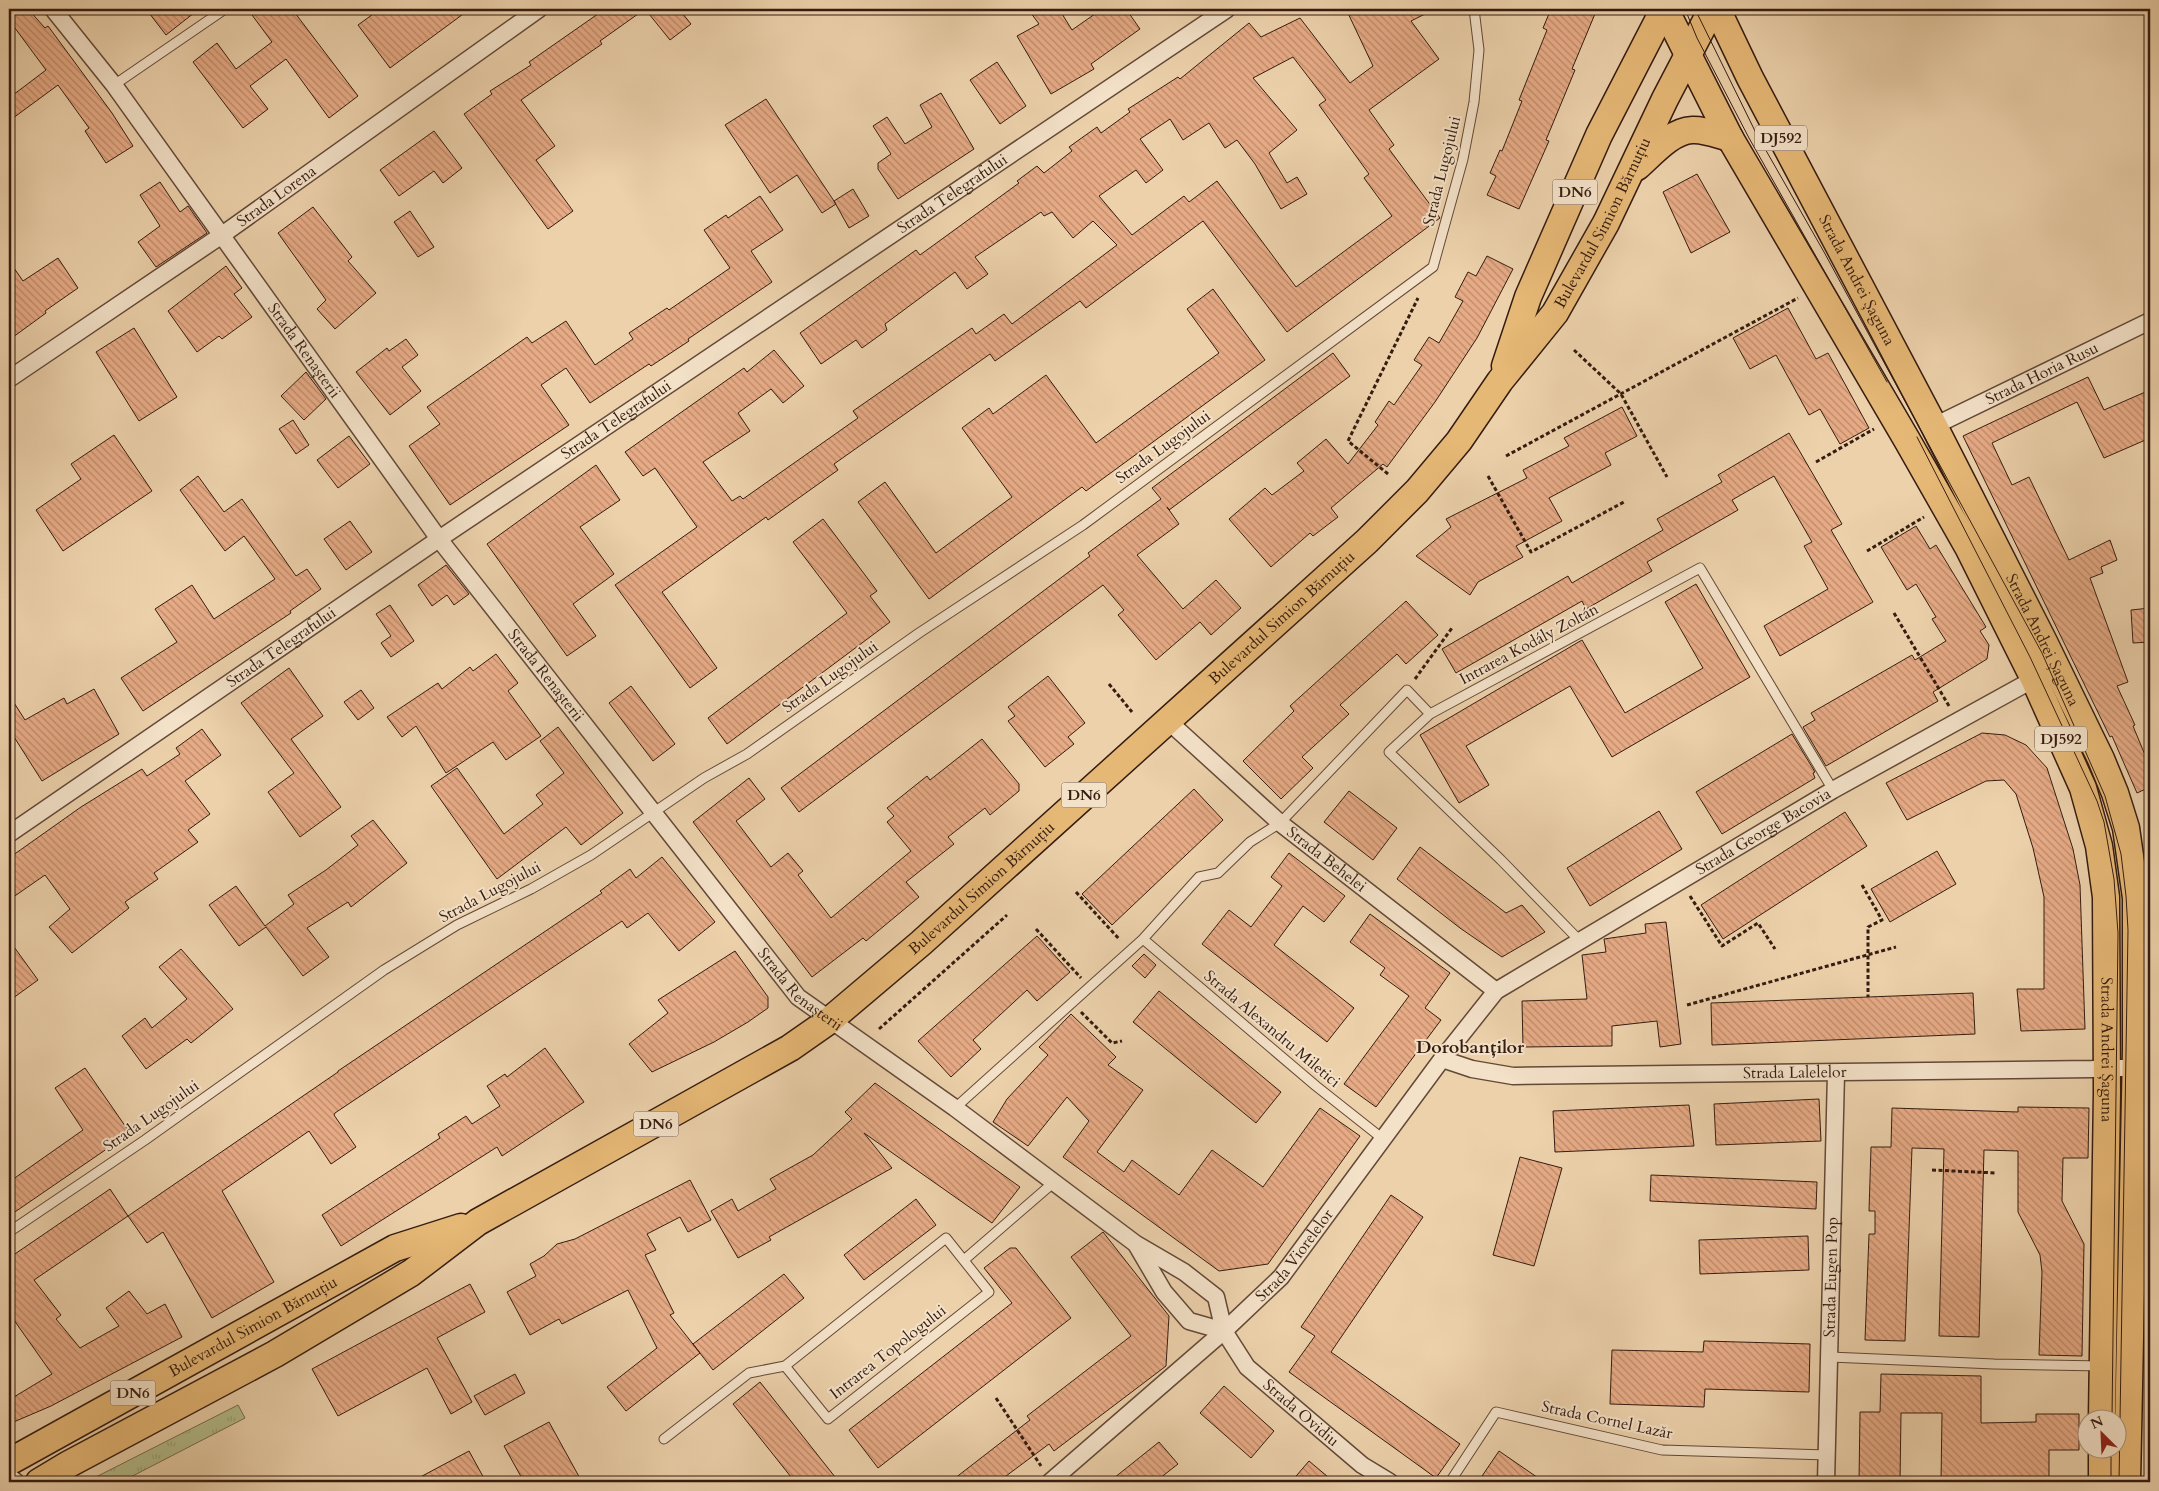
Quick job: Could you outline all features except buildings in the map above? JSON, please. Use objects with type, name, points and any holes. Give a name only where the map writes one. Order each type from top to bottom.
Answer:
[{"type":"main road","name":"Strada Andrei Șaguna","points":[[1665,9],[1730,138],[1959,531],[2034,679],[2083,788],[2102,861],[2106,897],[2107,1069],[2117,1367],[2128,1482]]},
{"type":"main road","name":"Bulevardul Simion Bărnuțiu","points":[[1500,381],[1528,297],[1599,135],[1665,9]]},
{"type":"main road","name":"DN6","points":[[1688,55],[1712,9]]},
{"type":"main road","name":"Strada Andrei Șaguna","points":[[1717,9],[1750,78],[1934,426],[2044,642],[2115,793],[2126,828],[2136,898],[2143,1067],[2117,1367],[2105,1408]]},
{"type":"main road","name":"Bulevardul Simion Bărnuțiu","points":[[39,1482],[77,1459],[283,1349],[411,1273],[478,1222],[779,1056],[830,1020],[921,943],[1367,541],[1417,492],[1459,441],[1500,381],[1555,313],[1606,223],[1627,176],[1688,55]]},
{"type":"main road","points":[[1627,176],[1669,139],[1681,133],[1694,130],[1730,138]]},
{"type":"main road","name":"Bulevardul Simion Bărnuțiu","points":[[9,1462],[395,1248],[478,1222]]},
{"type":"main road","points":[[2102,1458],[2102,1482]]},
{"type":"street","name":"Strada Renașterii","points":[[52,9],[114,85],[439,539],[798,997],[955,1108],[1136,1244],[1184,1272],[1216,1297],[1224,1331],[1189,1322],[1164,1292],[1136,1244]]},
{"type":"street","name":"Strada Lorena","points":[[9,379],[222,235],[539,9]]},
{"type":"street","name":"Strada Telegrafului","points":[[9,834],[439,539],[1227,9]]},
{"type":"street","name":"Strada Horia Rusu","points":[[1934,426],[2150,321]]},
{"type":"street","name":"Strada George Bacovia","points":[[1496,990],[1833,790],[2034,679]]},
{"type":"street","name":"Strada Behelei","points":[[1167,720],[1280,823],[1496,990]]},
{"type":"street","name":"Strada Viorelelor","points":[[1051,1482],[1224,1331],[1281,1277],[1442,1059],[1496,990]]},
{"type":"street","name":"Strada Lalelelor","points":[[1442,1059],[1472,1069],[1513,1076],[1836,1073],[2143,1067]]},
{"type":"street","name":"Strada Eugen Pop","points":[[1826,1482],[1836,1073]]},
{"type":"street","name":"Strada Ovidiu","points":[[1224,1331],[1246,1367],[1362,1465],[1390,1482]]},
{"type":"street","points":[[9,1476],[16,1482]]},
{"type":"lane","points":[[114,85],[225,9]]},
{"type":"lane","name":"Strada Lugojului","points":[[9,1232],[145,1140],[384,970],[456,925],[531,889],[591,855],[704,778],[747,754],[919,633],[1083,524],[1433,267],[1464,159],[1474,102],[1478,50],[1474,9]]},
{"type":"lane","name":"Intrarea Kodály Zoltán","points":[[1579,940],[1501,860],[1389,752],[1430,714],[1700,568],[1833,790]]},
{"type":"lane","points":[[955,1108],[1143,939],[1199,877],[1218,873],[1250,842],[1280,823],[1407,690],[1430,714]]},
{"type":"lane","name":"Strada Alexandru Miletici","points":[[1143,939],[1309,1080],[1383,1139]]},
{"type":"lane","points":[[964,1260],[1053,1183]]},
{"type":"lane","name":"Intrarea Topologului","points":[[664,1439],[749,1373],[786,1366],[946,1238],[989,1292],[828,1419],[786,1366]]},
{"type":"lane","points":[[1830,1356],[1994,1364],[2117,1367]]},
{"type":"lane","name":"Strada Cornel Lazăr","points":[[1450,1482],[1496,1412],[1662,1450],[1827,1455]]},
{"type":"path","points":[[1388,474],[1348,441],[1433,267]]},
{"type":"path","points":[[1506,456],[1801,297]]},
{"type":"path","points":[[1574,350],[1621,394],[1667,477]]},
{"type":"path","points":[[1816,462],[1876,428]]},
{"type":"path","points":[[1488,476],[1531,552],[1624,502]]},
{"type":"path","points":[[1867,551],[1928,515]]},
{"type":"path","points":[[1894,613],[1958,721]]},
{"type":"path","points":[[1407,690],[1452,628]]},
{"type":"path","points":[[1109,684],[1132,712]]},
{"type":"path","points":[[1680,880],[1722,946],[1758,923],[1774,949]]},
{"type":"path","points":[[1862,885],[1882,920],[1868,927],[1868,997]]},
{"type":"path","points":[[1076,892],[1130,951]]},
{"type":"path","points":[[879,1029],[1007,915]]},
{"type":"path","points":[[1036,929],[1090,987]]},
{"type":"path","points":[[1687,1005],[1896,947]]},
{"type":"path","points":[[1072,1003],[1112,1043],[1122,1040]]},
{"type":"path","points":[[1932,1170],[1996,1173]]},
{"type":"path","points":[[996,1398],[1051,1482]]},
{"type":"green space","points":[[238,1405],[245,1418],[121,1482],[86,1482]]},
{"type":"tram line","points":[[1685,9],[1697,38],[1749,138],[1887,382]]},
{"type":"tram line","points":[[1695,9],[1756,133],[1824,252],[2042,653],[2105,796],[2121,854],[2128,930],[2119,1482]]},
{"type":"tram line","points":[[1917,437],[2030,657],[2097,801],[2104,822],[2114,879],[2118,933],[2112,1408]]},
{"type":"tram line","points":[[2111,1458],[2111,1482]]},
{"type":"district","name":"Dorobanților","points":[[1470,1047]]}]
